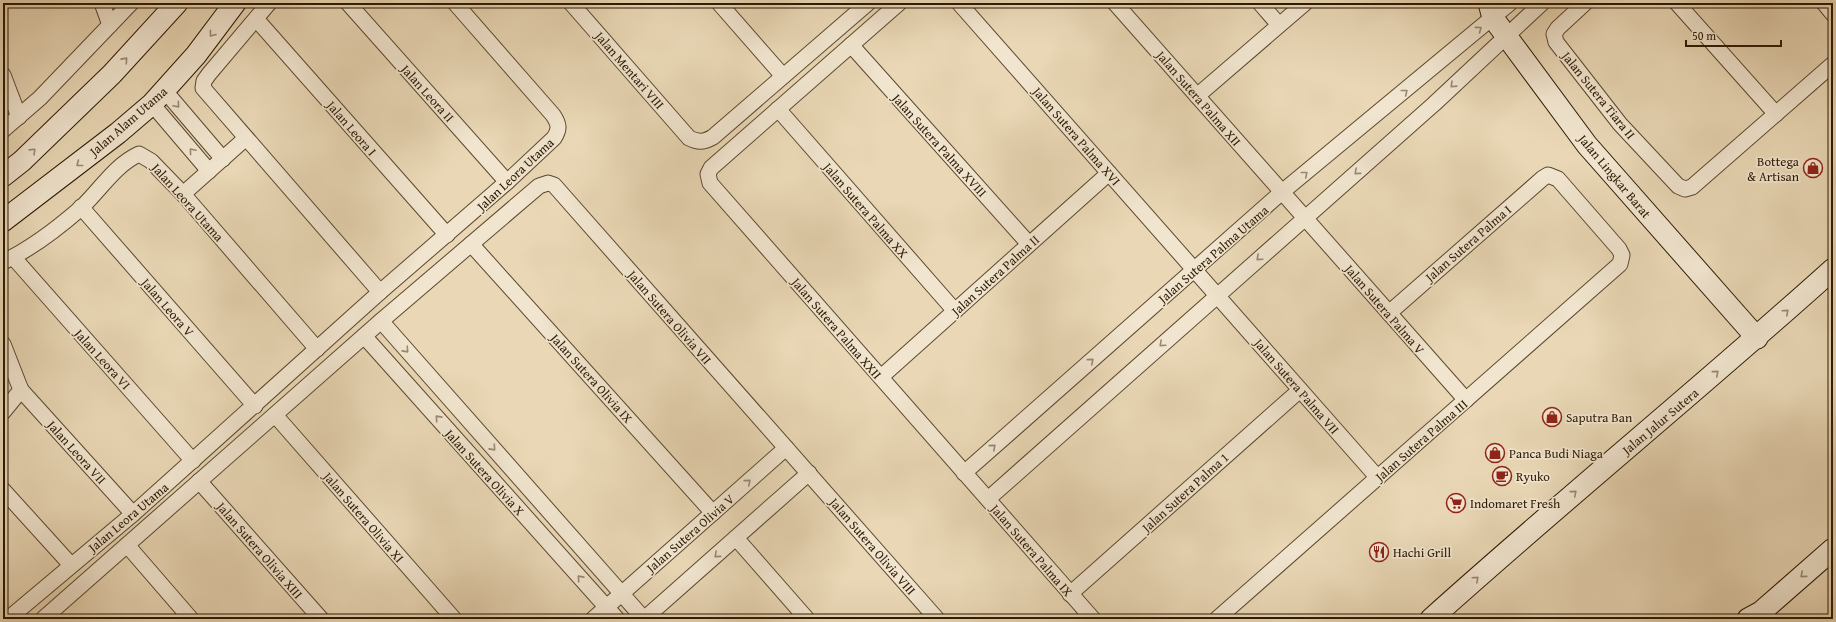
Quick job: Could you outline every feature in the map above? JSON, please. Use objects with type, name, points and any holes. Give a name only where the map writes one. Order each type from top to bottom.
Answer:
[{"type":"main road","points":[[3,176],[22,161],[112,74],[176,3]]},
{"type":"main road","name":"Jalan Alam Utama","points":[[3,221],[118,133],[159,97],[196,55],[235,3]]},
{"type":"main road","name":"Jalan Lingkar Barat","points":[[1491,11],[1506,35],[1587,145],[1756,338]]},
{"type":"main road","name":"Jalan Jalur Sutera","points":[[1431,619],[1449,612],[1833,269]]},
{"type":"main road","points":[[1748,619],[1761,612],[1833,549]]},
{"type":"street","points":[[102,3],[110,25]]},
{"type":"street","points":[[3,130],[40,98],[131,3]]},
{"type":"street","points":[[269,3],[257,20],[209,74],[204,81],[203,88],[380,292]]},
{"type":"street","name":"Jalan Leora II","points":[[348,3],[507,182]]},
{"type":"street","name":"Jalan Leora Utama","points":[[7,616],[133,514],[255,406],[380,292],[507,182],[554,138],[558,131],[558,122],[455,3]]},
{"type":"street","name":"Jalan Mentari VIII","points":[[571,3],[689,138],[697,142],[705,141],[713,137],[783,76]]},
{"type":"street","points":[[719,3],[783,76],[868,3]]},
{"type":"street","points":[[778,110],[899,3]]},
{"type":"street","name":"Jalan Sutera Palma XVI","points":[[959,3],[1217,295]]},
{"type":"street","name":"Jalan Sutera Palma XII","points":[[1115,3],[1305,217]]},
{"type":"street","points":[[1260,3],[1279,25]]},
{"type":"street","points":[[1198,96],[1305,3]]},
{"type":"street","name":"Jalan Sutera Palma Utama","points":[[964,473],[1282,192],[1413,85],[1465,39],[1491,11],[1510,3]]},
{"type":"street","points":[[988,500],[1217,295],[1434,104],[1506,35],[1542,3]]},
{"type":"street","name":"Jalan Sutera Tiara II","points":[[1585,3],[1558,28],[1554,34],[1556,42],[1620,124],[1678,186],[1686,189],[1692,187],[1776,114]]},
{"type":"street","points":[[1677,3],[1776,114],[1833,64]]},
{"type":"street","points":[[1824,3],[1833,14]]},
{"type":"street","name":"Jalan Leora I","points":[[257,20],[447,235]]},
{"type":"street","name":"Jalan Sutera Palma XVIII","points":[[851,45],[1029,244]]},
{"type":"street","points":[[3,75],[19,117]]},
{"type":"street","points":[[159,97],[223,159]]},
{"type":"street","points":[[159,97],[209,171]]},
{"type":"street","name":"Jalan Sutera Palma XXII","points":[[778,110],[711,168],[708,174],[710,183],[988,500]]},
{"type":"street","name":"Jalan Sutera Palma XX","points":[[778,110],[955,310]]},
{"type":"street","points":[[183,194],[246,138]]},
{"type":"street","name":"Jalan Leora Utama","points":[[8,259],[46,235],[81,208],[128,159],[138,154],[151,161],[183,194],[317,349]]},
{"type":"street","name":"Jalan Sutera Palma II","points":[[881,377],[1109,173]]},
{"type":"street","name":"Jalan Sutera Palma III","points":[[1217,619],[1620,264],[1622,259],[1619,249],[1558,179],[1548,175]]},
{"type":"street","name":"Jalan Sutera Palma I","points":[[1389,313],[1548,175]]},
{"type":"street","name":"Jalan Sutera Olivia VII","points":[[471,244],[539,186],[548,183],[554,185],[809,474]]},
{"type":"street","name":"Jalan Leora V","points":[[81,208],[255,406]]},
{"type":"street","name":"Jalan Sutera Palma V","points":[[1305,217],[1466,400]]},
{"type":"street","points":[[51,617],[127,546],[274,415],[471,244]]},
{"type":"street","name":"Jalan Sutera Olivia IX","points":[[471,244],[713,513]]},
{"type":"street","name":"Jalan Leora VI","points":[[8,259],[193,461]]},
{"type":"street","name":"Jalan Sutera Palma VII","points":[[1217,295],[1378,478]]},
{"type":"street","name":"Jalan Sutera Olivia X","points":[[381,321],[644,619]]},
{"type":"street","name":"Jalan Sutera Olivia X","points":[[364,336],[617,619]]},
{"type":"street","points":[[3,344],[21,390],[3,412]]},
{"type":"street","name":"Jalan Leora VII","points":[[21,390],[133,514]]},
{"type":"street","name":"Jalan Sutera Palma 1","points":[[1070,594],[1300,390]]},
{"type":"street","name":"Jalan Sutera Olivia XI","points":[[274,415],[454,619]]},
{"type":"street","name":"Jalan Sutera Olivia V","points":[[593,619],[786,448]]},
{"type":"street","points":[[644,619],[809,474]]},
{"type":"street","name":"Jalan Sutera Olivia VIII","points":[[809,474],[937,619]]},
{"type":"street","name":"Jalan Sutera Olivia XIII","points":[[199,482],[321,619]]},
{"type":"street","points":[[3,490],[71,565]]},
{"type":"street","name":"Jalan Sutera Palma IX","points":[[988,500],[1093,619]]},
{"type":"street","points":[[736,538],[807,619]]},
{"type":"street","points":[[127,546],[191,619]]},
{"type":"place","name":"Bottega & Artisan","points":[[1813,168]]},
{"type":"place","name":"Saputra Ban","points":[[1552,417]]},
{"type":"place","name":"Panca Budi Niaga","points":[[1495,453]]},
{"type":"place","name":"Ryuko","points":[[1502,476]]},
{"type":"place","name":"Indomaret Fresh","points":[[1456,503]]},
{"type":"place","name":"Hachi Grill","points":[[1379,552]]}]
